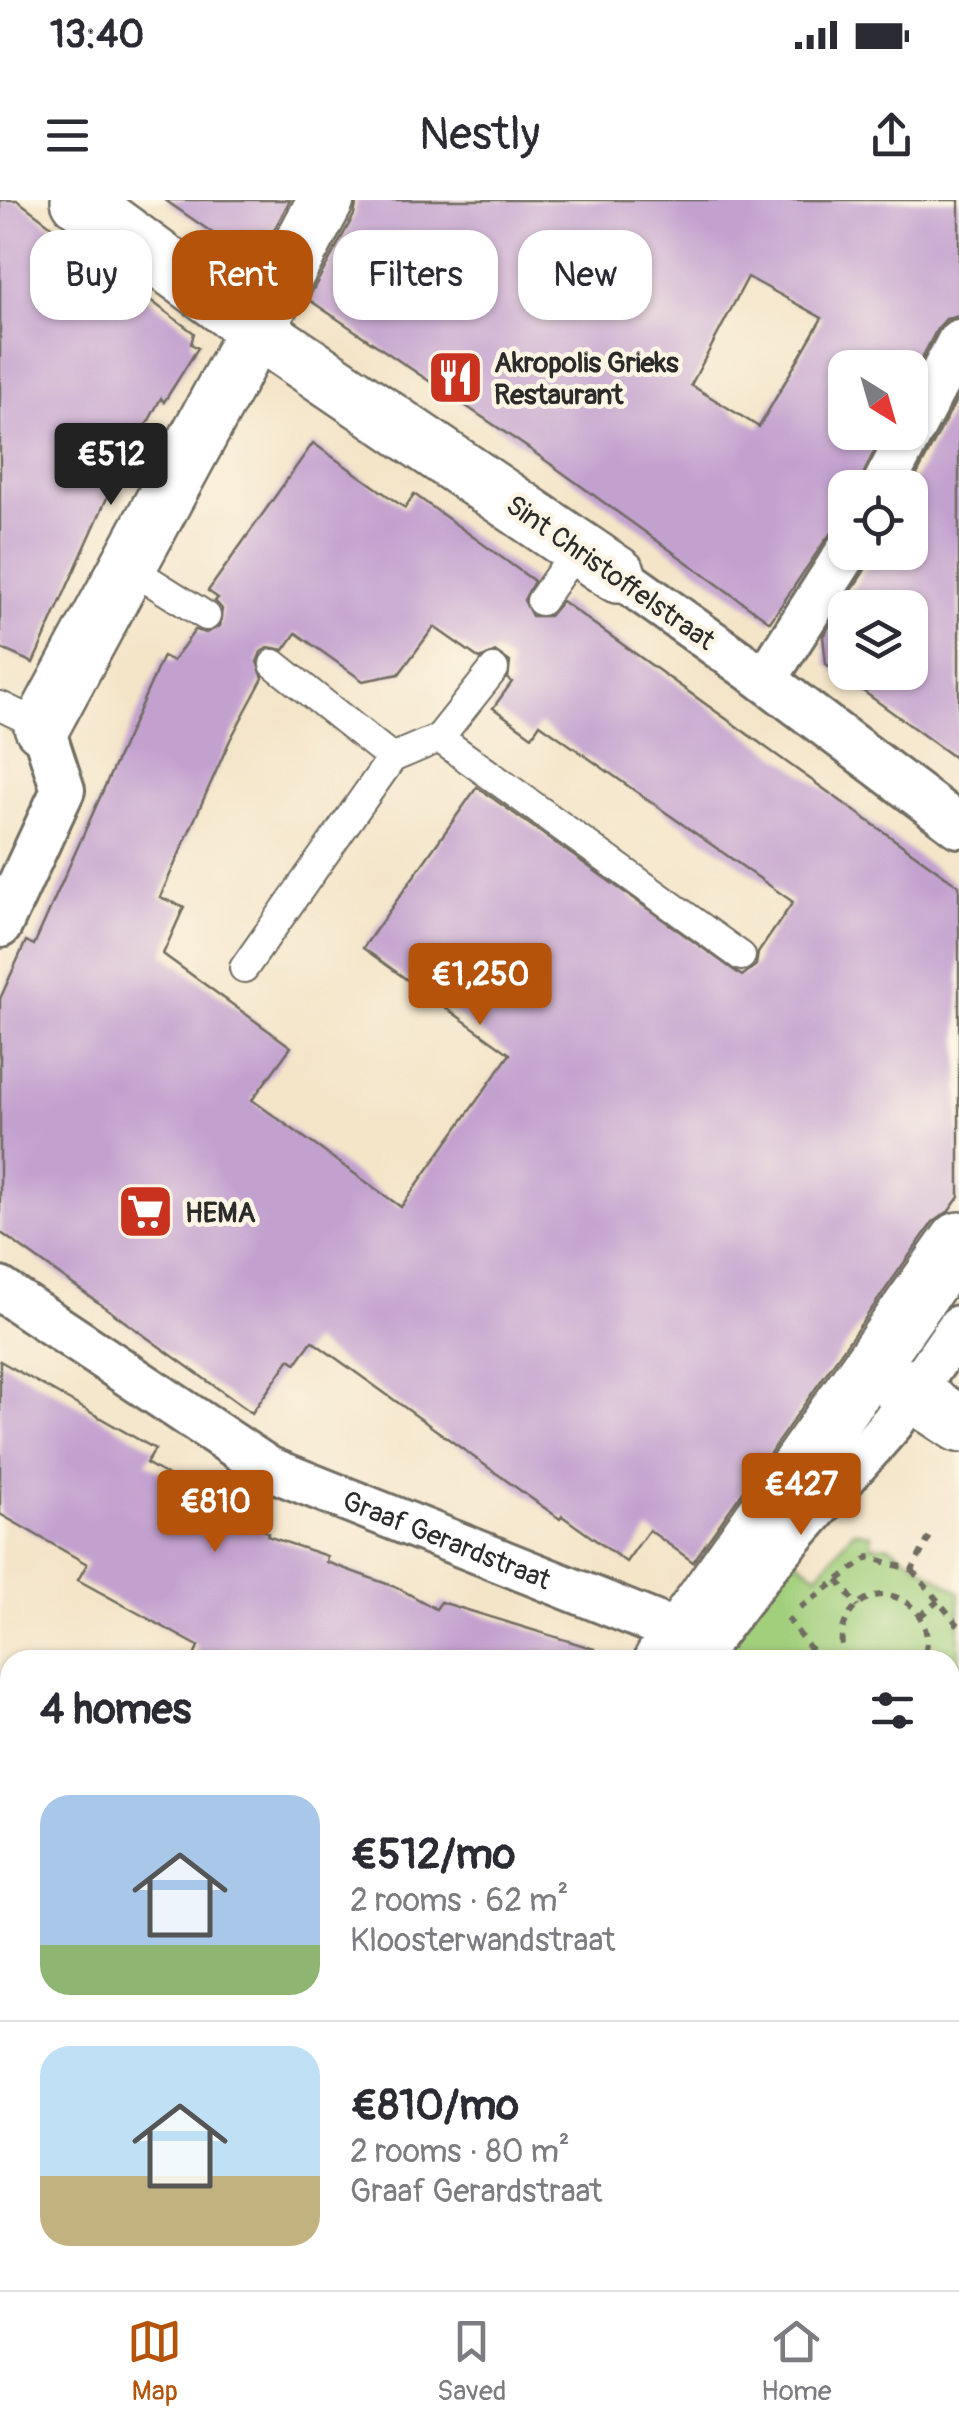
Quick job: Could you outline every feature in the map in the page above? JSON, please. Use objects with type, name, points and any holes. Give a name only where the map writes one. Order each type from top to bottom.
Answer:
[{"type":"street","name":"Sint Christoffelstraat","points":[[79,200],[255,329],[765,680],[959,826]]},
{"type":"street","points":[[0,926],[64,790],[21,716],[128,567],[326,200]]},
{"type":"street","points":[[891,470],[959,341]]},
{"type":"street","points":[[765,680],[835,570]]},
{"type":"street","points":[[685,1650],[871,1366],[959,1240]]},
{"type":"street","name":"Graaf Gerardstraat","points":[[0,1288],[268,1468],[631,1613],[679,1650]]},
{"type":"street","points":[[686,1650],[892,1423],[959,1328]]},
{"type":"street","points":[[871,1366],[959,1424]]},
{"type":"lane","points":[[542,600],[598,562]]},
{"type":"lane","points":[[128,567],[206,616]]},
{"type":"lane","points":[[274,664],[392,758]]},
{"type":"lane","points":[[244,968],[392,758],[439,738],[494,669]]},
{"type":"lane","points":[[439,738],[741,956]]},
{"type":"path","points":[[912,1570],[930,1536]]},
{"type":"path","points":[[811,1650],[787,1618],[869,1557],[912,1570],[959,1626]]},
{"type":"path","points":[[838,1580],[858,1607]]},
{"type":"path","points":[[842,1650],[839,1641],[844,1620],[858,1607],[884,1595],[904,1602],[920,1616],[927,1630],[927,1650]]},
{"type":"path","points":[[920,1616],[938,1601]]},
{"type":"green space","points":[[853,1531],[871,1534],[871,1546],[888,1545],[959,1592],[959,1650],[719,1650],[789,1554],[818,1575]]},
{"type":"building","points":[[0,200],[17,200],[57,230],[30,230],[30,320],[152,320],[152,301],[194,333],[191,344],[198,348],[164,402],[161,398],[106,500],[33,663],[0,648]]},
{"type":"building","points":[[165,200],[290,200],[274,230],[208,230]]},
{"type":"building","points":[[357,200],[959,200],[959,316],[946,319],[926,350],[828,350],[828,450],[875,450],[865,470],[828,470],[828,537],[770,622],[531,450],[339,320],[498,320],[498,230],[346,230]],"holes":[[[748,277],[822,318],[759,427],[691,385]]]},
{"type":"building","points":[[333,253],[333,316],[313,302],[313,290]]},
{"type":"building","points":[[959,395],[959,761],[862,690],[928,690],[928,590],[852,590],[865,570],[928,570],[928,470],[919,470]]},
{"type":"building","points":[[313,443],[405,508],[414,494],[534,581],[524,600],[532,616],[549,616],[562,601],[959,886],[959,1197],[949,1211],[933,1222],[693,1562],[649,1530],[626,1562],[312,1341],[296,1363],[290,1359],[252,1413],[0,1232],[0,999],[26,941],[34,945],[163,656],[173,661],[195,630],[206,633],[220,626],[222,609],[215,601],[218,598],[208,591]],"holes":[[[434,627],[480,659],[496,652],[510,662],[508,679],[512,682],[493,708],[532,736],[540,724],[793,902],[758,953],[756,965],[742,976],[477,787],[363,948],[510,1054],[401,1207],[252,1100],[291,1047],[163,954],[184,907],[160,897],[230,740],[263,678],[257,662],[261,652],[269,647],[284,650],[296,633],[363,681],[399,674]]]},
{"type":"building","points":[[828,628],[828,665],[826,664],[823,636]]},
{"type":"building","points":[[0,1361],[155,1449],[146,1463],[268,1533],[267,1536],[327,1556],[326,1562],[398,1588],[436,1609],[441,1602],[595,1650],[197,1650],[198,1646],[78,1580],[87,1564],[0,1514]]},
{"type":"place","name":"Akropolis Grieks Restaurant","points":[[455,378]]},
{"type":"place","name":"HEMA","points":[[146,1212]]}]
